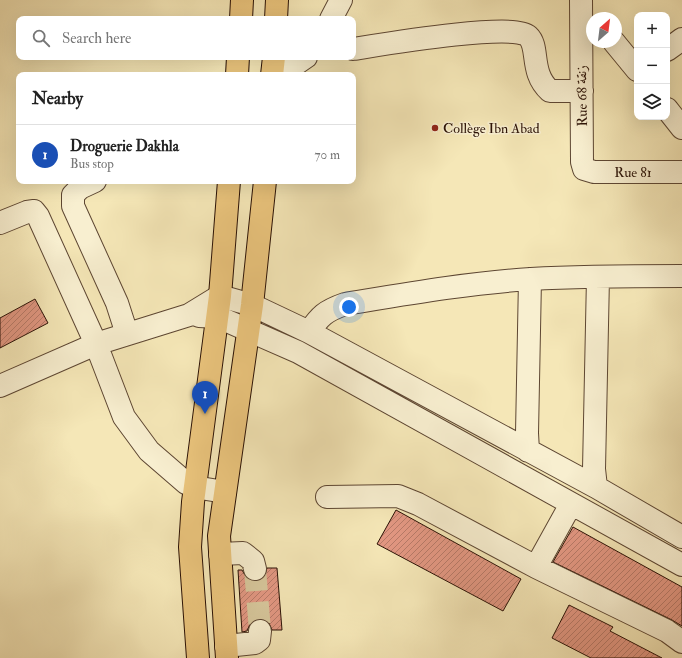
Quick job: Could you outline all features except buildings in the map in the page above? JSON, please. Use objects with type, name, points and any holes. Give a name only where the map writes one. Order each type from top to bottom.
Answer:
[{"type":"main road","points":[[241,16],[242,0]]},
{"type":"main road","points":[[276,16],[277,0]]},
{"type":"main road","points":[[236,72],[238,60]]},
{"type":"main road","points":[[272,72],[274,60]]},
{"type":"main road","points":[[198,658],[190,547],[194,487],[218,317],[229,184]]},
{"type":"main road","points":[[227,652],[220,536],[249,330],[265,184]]},
{"type":"street","points":[[333,16],[341,0]]},
{"type":"street","points":[[581,0],[590,12]]},
{"type":"street","name":"Rue 68 زنقة","points":[[581,0],[582,162],[584,169]]},
{"type":"street","points":[[356,49],[478,32],[521,32],[528,36],[532,42],[536,70],[542,84],[550,91],[582,91]]},
{"type":"street","points":[[670,48],[682,39]]},
{"type":"street","points":[[619,48],[634,66]]},
{"type":"street","points":[[284,72],[302,60]]},
{"type":"street","points":[[670,113],[682,128]]},
{"type":"street","name":"Rue 81","points":[[584,169],[594,172],[682,172]]},
{"type":"street","points":[[89,184],[80,188],[73,195],[73,206],[117,303],[127,334]]},
{"type":"street","points":[[0,223],[27,212],[34,211],[38,216],[96,344],[124,417],[148,451],[186,483],[194,487],[225,492]]},
{"type":"street","points":[[309,332],[320,316],[329,310],[345,304],[455,287],[530,279],[598,276],[682,276]]},
{"type":"street","points":[[596,487],[594,469],[598,276]]},
{"type":"street","points":[[528,450],[530,279]]},
{"type":"street","points":[[0,386],[96,344],[189,315],[220,296],[252,305],[309,332],[596,487],[682,537]]},
{"type":"street","points":[[189,315],[218,317],[298,352],[682,564]]},
{"type":"street","points":[[327,497],[398,496],[418,504],[536,567],[674,637],[675,658]]},
{"type":"street","points":[[536,567],[572,504]]},
{"type":"street","points":[[220,554],[243,553],[253,561],[255,569]]},
{"type":"street","points":[[227,652],[259,640],[260,631]]},
{"type":"tunnel","points":[[255,569],[260,631]]},
{"type":"place","name":"Collège Ibn Abad","points":[[435,128]]},
{"type":"place","name":"Droguerie Dakhla","points":[[205,414]]}]
